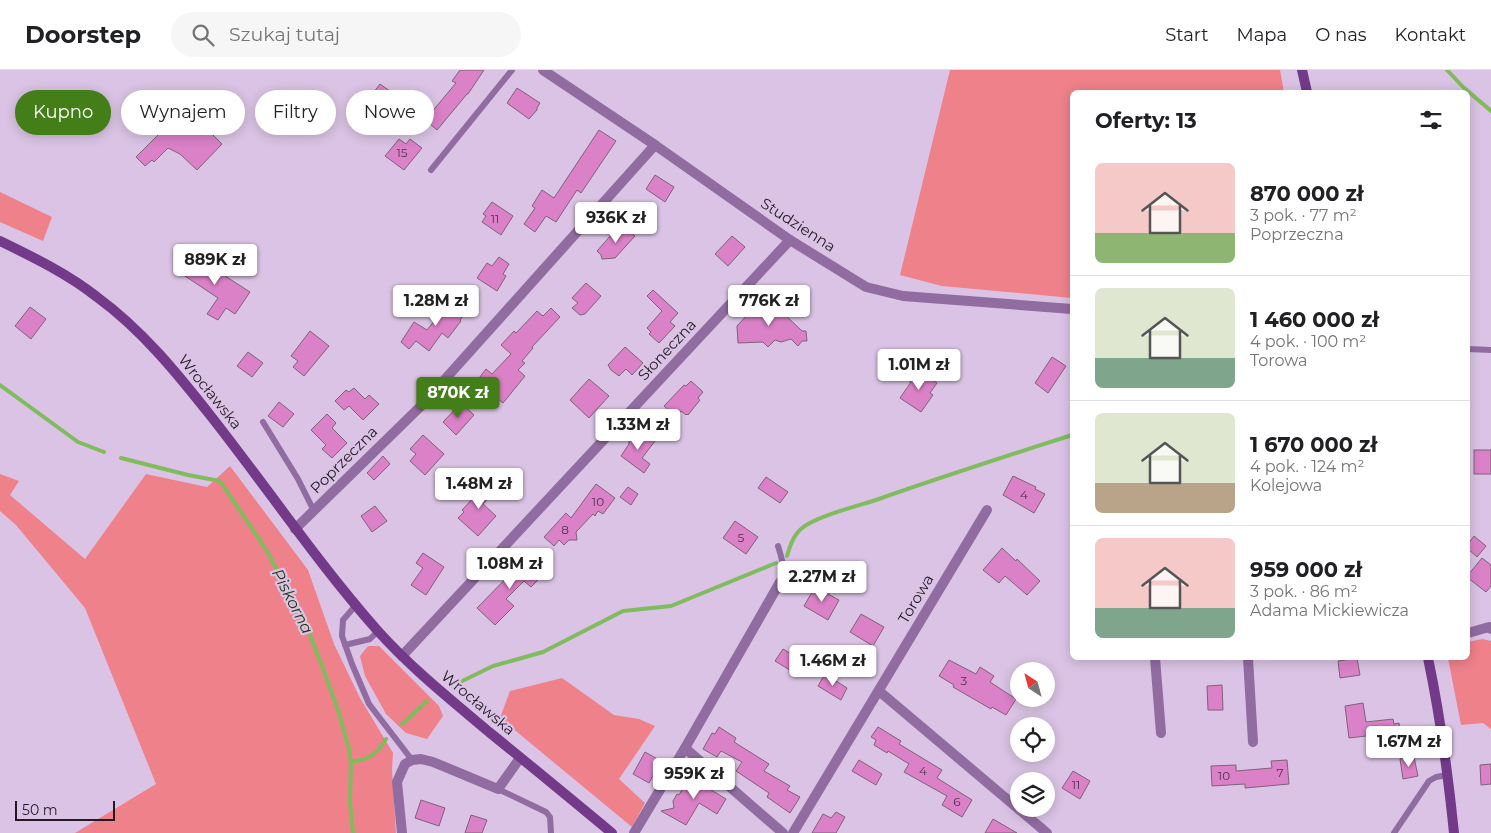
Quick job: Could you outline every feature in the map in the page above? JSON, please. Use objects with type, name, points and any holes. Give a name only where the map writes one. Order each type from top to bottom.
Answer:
[{"type":"main road","points":[[1302,70],[1307,90]]},
{"type":"main road","name":"Wrocławska","points":[[0,241],[63,274],[97,297],[142,335],[168,363],[295,528],[378,631],[436,688],[612,833]]},
{"type":"main road","points":[[1428,660],[1448,775],[1454,833]]},
{"type":"street","name":"Studzienna","points":[[543,70],[790,240],[866,287],[903,296],[1070,309]]},
{"type":"street","name":"Poprzeczna","points":[[295,528],[421,406],[656,146]]},
{"type":"street","name":"Słoneczna","points":[[402,656],[790,240]]},
{"type":"street","name":"Torowa","points":[[793,833],[987,510]]},
{"type":"street","points":[[634,833],[780,582]]},
{"type":"street","points":[[1470,632],[1490,627]]},
{"type":"street","points":[[1155,660],[1160,733]]},
{"type":"street","points":[[1248,660],[1253,742]]},
{"type":"street","points":[[879,691],[1048,833]]},
{"type":"street","points":[[685,748],[783,833]]},
{"type":"street","points":[[402,833],[397,782],[405,764],[412,760],[421,759],[433,762],[498,789],[520,758]]},
{"type":"lane","points":[[431,170],[512,70]]},
{"type":"lane","points":[[1470,349],[1491,350]]},
{"type":"lane","points":[[263,422],[298,479],[314,511]]},
{"type":"lane","points":[[778,546],[784,564],[780,582]]},
{"type":"lane","points":[[356,605],[343,620],[342,636],[345,645],[369,704],[412,760]]},
{"type":"lane","points":[[345,645],[370,639],[378,631]]},
{"type":"lane","points":[[1394,833],[1429,781],[1436,777],[1448,775]]},
{"type":"lane","points":[[498,789],[546,812],[550,817],[552,833]]},
{"type":"shaded area","points":[[950,70],[1280,70],[1284,90],[1070,90],[1070,298],[942,286],[900,275]]},
{"type":"shaded area","points":[[0,192],[52,217],[43,241],[0,222]]},
{"type":"shaded area","points":[[230,466],[308,570],[334,644],[360,698],[393,753],[392,770],[396,833],[75,833],[156,784],[85,608],[16,525],[0,511],[0,474],[19,481],[10,495],[85,559],[146,474],[207,487]]},
{"type":"shaded area","points":[[1482,639],[1491,641],[1491,729],[1483,723],[1461,725],[1448,660],[1470,660],[1470,642]]},
{"type":"shaded area","points":[[368,646],[379,646],[439,706],[443,716],[427,739],[406,733],[386,714],[365,676],[360,656]]},
{"type":"shaded area","points":[[562,678],[614,715],[639,719],[655,726],[619,779],[645,803],[632,827],[500,718],[510,691]]},
{"type":"building","points":[[460,70],[484,70],[468,94],[437,130],[434,128],[434,109],[456,83],[452,81]]},
{"type":"building","points":[[380,84],[388,90],[375,90]]},
{"type":"building","points":[[517,88],[540,103],[529,119],[507,103]]},
{"type":"building","points":[[599,130],[616,141],[581,193],[577,190],[556,222],[546,216],[535,232],[524,224],[535,208],[532,206],[542,190],[554,198]]},
{"type":"building","points":[[158,135],[213,135],[222,144],[197,170],[180,154],[168,148],[154,162],[152,160],[145,166],[136,157]]},
{"type":"building","points":[[399,139],[406,144],[410,139],[422,148],[404,170],[385,156]]},
{"type":"building","points":[[655,175],[674,187],[665,202],[646,189]]},
{"type":"building","points":[[492,202],[513,216],[501,235],[482,222],[486,216],[483,214]]},
{"type":"building","points":[[623,226],[635,236],[615,258],[602,259],[597,251],[612,234],[614,236]]},
{"type":"building","points":[[732,236],[745,247],[728,266],[715,254]]},
{"type":"building","points":[[191,254],[250,292],[235,314],[226,308],[218,320],[207,314],[218,298],[179,272]]},
{"type":"building","points":[[499,257],[509,264],[503,274],[506,276],[497,291],[477,278],[487,263],[492,266]]},
{"type":"building","points":[[586,283],[601,296],[585,314],[580,315],[572,308],[578,303],[572,298]]},
{"type":"building","points":[[653,290],[678,313],[670,322],[675,326],[659,343],[649,334],[651,332],[647,328],[662,311],[647,296]]},
{"type":"building","points":[[452,299],[467,311],[448,338],[442,333],[429,351],[416,341],[409,349],[401,342],[414,322],[427,330]]},
{"type":"building","points":[[760,301],[769,309],[774,303],[802,331],[806,331],[807,341],[802,341],[798,346],[791,339],[781,342],[775,340],[768,347],[763,342],[738,343],[737,326]]},
{"type":"building","points":[[30,307],[46,319],[31,339],[15,326]]},
{"type":"building","points":[[551,308],[560,317],[532,347],[522,361],[525,363],[518,370],[525,376],[503,403],[487,390],[483,394],[473,386],[486,369],[492,374],[511,354],[501,345],[514,331],[516,333],[537,311],[543,316]]},
{"type":"building","points":[[310,331],[329,346],[304,376],[293,367],[298,361],[291,356]]},
{"type":"building","points":[[625,347],[643,363],[632,375],[626,369],[619,376],[608,365]]},
{"type":"building","points":[[248,352],[263,363],[252,377],[237,366]]},
{"type":"building","points":[[1052,357],[1066,366],[1048,393],[1035,383]]},
{"type":"building","points":[[916,369],[937,383],[930,393],[933,395],[921,412],[900,398],[911,382],[908,380]]},
{"type":"building","points":[[589,379],[609,396],[589,418],[570,400]]},
{"type":"building","points":[[691,381],[703,392],[698,398],[700,400],[688,415],[681,411],[676,417],[664,406],[684,385],[686,386]]},
{"type":"building","points":[[354,388],[365,399],[369,395],[379,404],[363,420],[349,406],[344,410],[335,401],[346,390],[349,392]]},
{"type":"building","points":[[279,402],[294,414],[283,427],[268,416]]},
{"type":"building","points":[[461,403],[474,415],[456,435],[443,422]]},
{"type":"building","points":[[327,414],[336,423],[332,428],[347,443],[332,458],[322,449],[326,445],[311,430]]},
{"type":"building","points":[[640,430],[655,441],[642,458],[650,464],[644,473],[621,456],[629,444],[629,440],[633,439]]},
{"type":"building","points":[[423,435],[444,454],[425,475],[410,461],[416,454],[410,449]]},
{"type":"building","points":[[1474,450],[1491,450],[1491,474],[1474,474]]},
{"type":"building","points":[[383,456],[390,464],[374,480],[367,473]]},
{"type":"building","points":[[1013,476],[1036,487],[1035,489],[1045,494],[1034,513],[1003,495]]},
{"type":"building","points":[[766,477],[788,492],[780,503],[758,488]]},
{"type":"building","points":[[485,480],[496,490],[483,504],[496,516],[478,536],[458,518],[464,512],[462,510],[478,493],[475,490]]},
{"type":"building","points":[[596,484],[615,498],[603,514],[598,511],[595,516],[593,514],[576,532],[577,540],[569,540],[564,545],[559,540],[554,546],[544,537],[566,513],[571,518]]},
{"type":"building","points":[[628,487],[638,494],[631,505],[620,497]]},
{"type":"building","points":[[375,506],[387,521],[372,532],[361,516]]},
{"type":"building","points":[[735,521],[758,537],[746,554],[723,538]]},
{"type":"building","points":[[1474,536],[1486,546],[1477,557],[1470,551],[1470,541]]},
{"type":"building","points":[[1002,548],[1016,561],[1017,559],[1040,581],[1027,595],[1005,576],[999,583],[983,570]]},
{"type":"building","points":[[423,553],[444,567],[426,595],[411,585],[423,568],[416,563]]},
{"type":"building","points":[[529,555],[546,572],[531,587],[524,581],[506,599],[514,606],[495,625],[477,608]]},
{"type":"building","points":[[1482,558],[1491,565],[1491,586],[1486,592],[1470,580],[1470,573]]},
{"type":"building","points":[[815,587],[839,600],[828,620],[804,606]]},
{"type":"building","points":[[861,614],[884,627],[873,646],[850,632]]},
{"type":"building","points":[[783,649],[806,663],[798,675],[775,661]]},
{"type":"building","points":[[949,660],[976,674],[980,667],[994,676],[990,682],[1010,695],[1010,708],[1006,715],[992,707],[991,709],[953,687],[954,685],[939,676]]},
{"type":"building","points":[[1357,660],[1360,675],[1340,678],[1338,661]]},
{"type":"building","points":[[825,674],[847,688],[841,700],[818,686]]},
{"type":"building","points":[[1222,685],[1223,710],[1208,710],[1207,686]]},
{"type":"building","points":[[1363,703],[1366,722],[1393,719],[1394,724],[1399,723],[1402,742],[1384,744],[1383,734],[1349,738],[1345,706]]},
{"type":"building","points":[[719,727],[736,738],[734,742],[769,764],[764,771],[790,786],[787,790],[800,797],[790,813],[767,797],[769,793],[736,771],[742,762],[721,751],[717,757],[703,749],[712,733],[715,734]]},
{"type":"building","points":[[878,727],[901,741],[899,744],[942,770],[937,778],[972,800],[962,817],[942,805],[947,796],[904,772],[909,764],[874,745],[876,740],[871,737]]},
{"type":"building","points":[[645,752],[661,761],[649,783],[633,774]]},
{"type":"building","points":[[1414,757],[1418,776],[1403,779],[1400,759]]},
{"type":"building","points":[[859,760],[882,774],[876,785],[852,771]]},
{"type":"building","points":[[1287,760],[1289,784],[1245,788],[1245,784],[1212,786],[1211,766],[1236,765],[1236,771],[1272,768],[1271,761]]},
{"type":"building","points":[[1491,764],[1491,784],[1481,785],[1480,765]]},
{"type":"building","points":[[1073,771],[1090,781],[1080,799],[1062,788]]},
{"type":"building","points":[[691,774],[705,782],[703,785],[726,799],[717,814],[699,803],[686,825],[661,811],[674,808],[673,801],[677,794],[679,795]]},
{"type":"building","points":[[421,800],[445,808],[439,826],[415,818]]},
{"type":"building","points":[[836,812],[845,817],[836,833],[812,833],[823,814],[831,818]]},
{"type":"building","points":[[471,815],[487,820],[482,833],[465,833]]},
{"type":"building","points":[[993,819],[1017,833],[985,833]]},
{"type":"waterway","points":[[1447,70],[1466,90]]},
{"type":"waterway","points":[[1470,93],[1491,111]]},
{"type":"waterway","name":"Piskorna","points":[[0,385],[78,442],[104,452]]},
{"type":"waterway","points":[[787,556],[792,541],[798,532],[816,520],[1070,436]]},
{"type":"waterway","name":"Piskorna","points":[[121,458],[220,481],[267,551],[308,630],[339,713],[351,762],[350,802],[353,833]]},
{"type":"waterway","points":[[452,686],[493,666],[543,652],[623,611],[671,606],[776,563]]},
{"type":"waterway","points":[[402,724],[427,701]]},
{"type":"waterway","points":[[351,762],[372,755],[386,739]]}]
